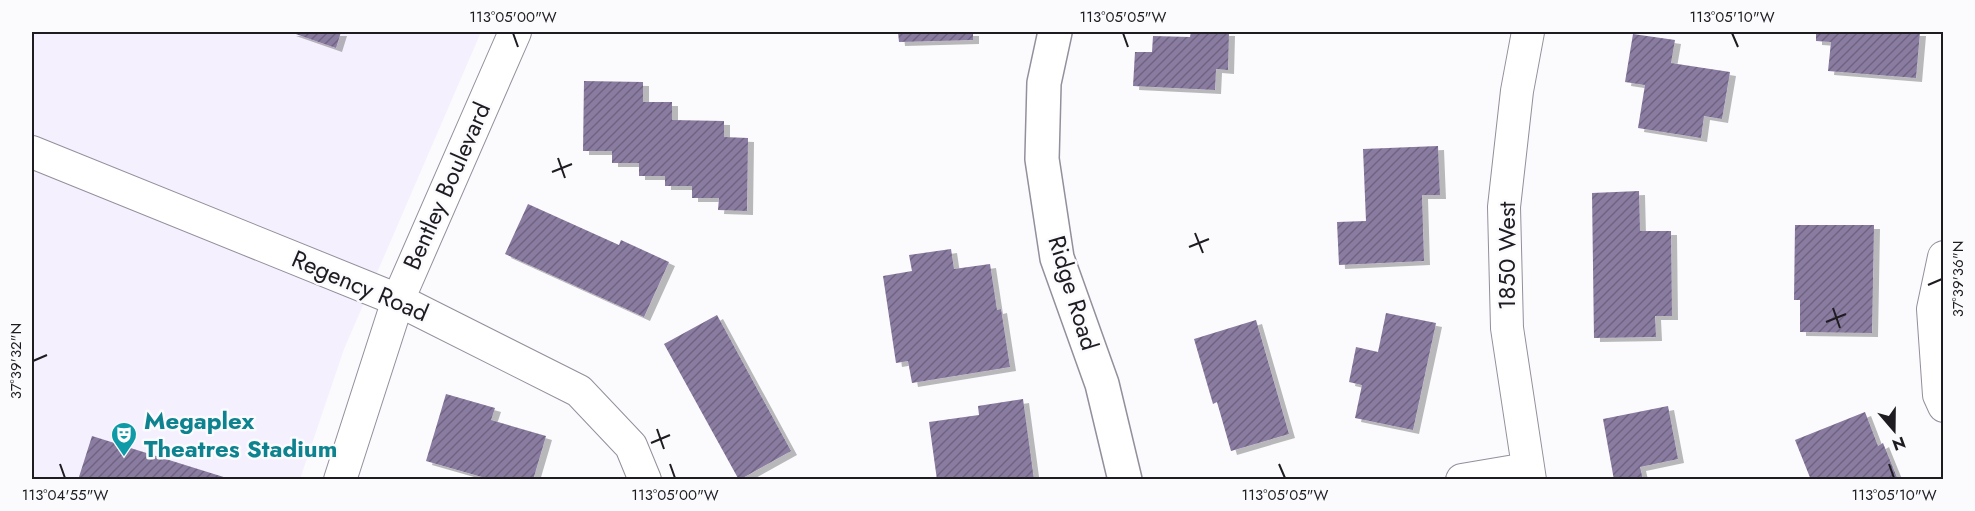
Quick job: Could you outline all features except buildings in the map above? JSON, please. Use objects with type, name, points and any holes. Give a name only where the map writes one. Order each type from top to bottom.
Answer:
[{"type":"street","name":"Bentley Boulevard","points":[[340,480],[398,300],[515,32]]},
{"type":"street","name":"Ridge Road","points":[[1055,32],[1044,83],[1042,159],[1057,258],[1102,384],[1125,480]]},
{"type":"street","name":"1850 West","points":[[1528,32],[1517,91],[1504,207],[1508,328],[1528,474]]},
{"type":"street","name":"Regency Road","points":[[32,152],[398,300],[579,391],[631,446],[645,480]]},
{"type":"street","points":[[1944,257],[1933,309],[1939,395],[1944,406]]},
{"type":"street","points":[[1462,480],[1528,474]]},
{"type":"shaded area","points":[[32,32],[481,32],[344,349],[300,479],[32,479]]},
{"type":"place","name":"Megaplex Theatres Stadium","points":[[124,458]]}]
